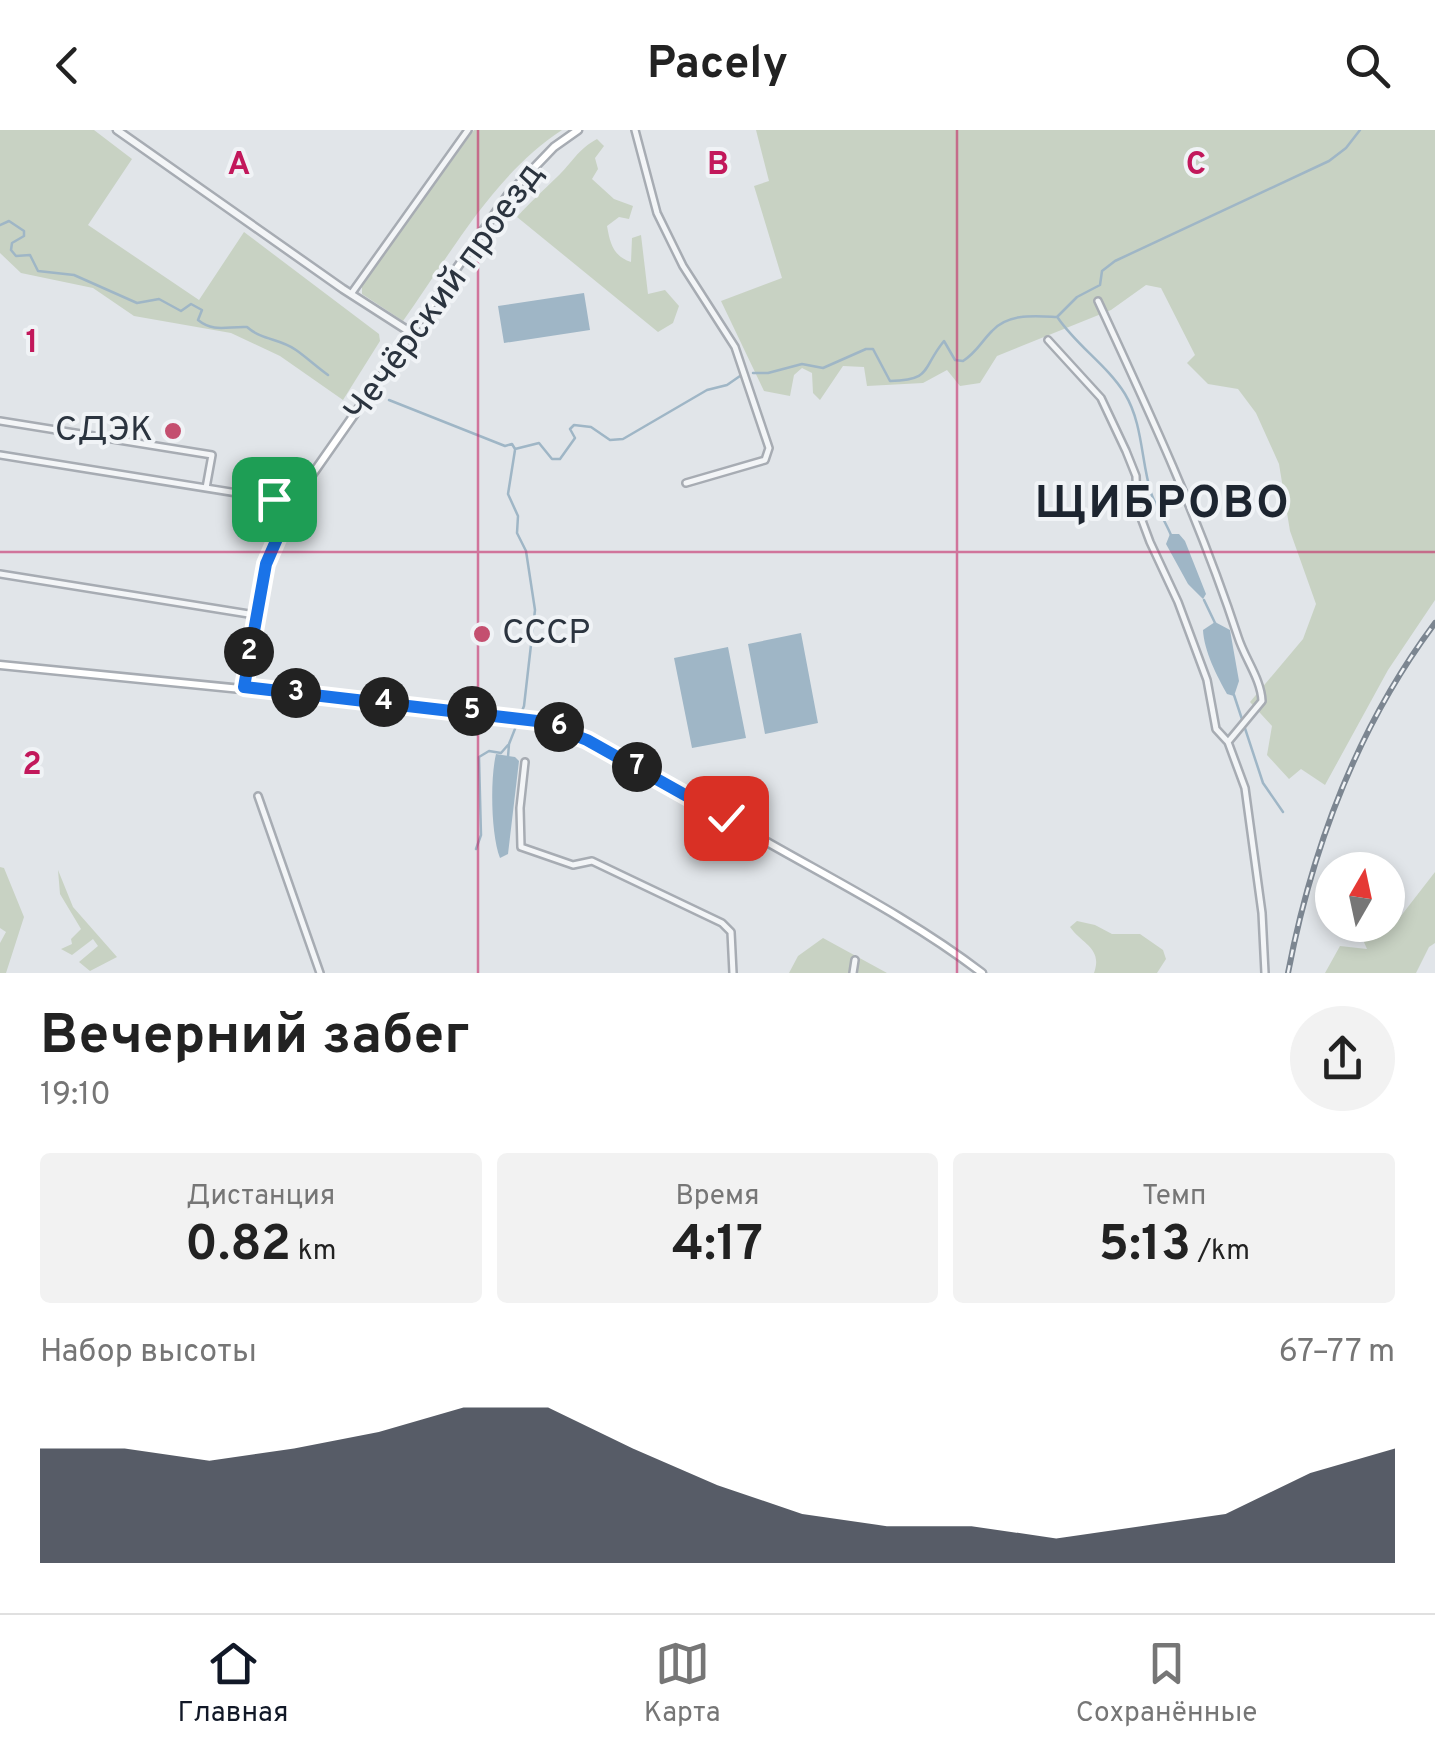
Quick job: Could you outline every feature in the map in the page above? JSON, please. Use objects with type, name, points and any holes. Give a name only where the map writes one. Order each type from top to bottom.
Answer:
[{"type":"main road","name":"Чечёрский проезд","points":[[244,687],[266,564],[293,502],[508,195],[547,154],[578,130]]},
{"type":"main road","points":[[0,664],[514,716],[562,728],[893,913],[946,945],[982,973]]},
{"type":"street","points":[[117,130],[410,332]]},
{"type":"street","points":[[351,294],[468,130]]},
{"type":"street","points":[[635,130],[657,214],[683,266],[734,347],[769,448],[765,460],[686,483]]},
{"type":"street","points":[[1098,301],[1138,383],[1210,552],[1244,654],[1262,691],[1262,702],[1228,742]]},
{"type":"street","points":[[1048,340],[1101,398],[1126,451],[1136,476],[1137,507],[1207,680],[1216,729],[1228,742],[1246,788],[1262,913],[1265,973]]},
{"type":"street","points":[[0,421],[212,455],[206,488]]},
{"type":"street","points":[[0,455],[293,502]]},
{"type":"street","points":[[0,574],[255,615]]},
{"type":"street","points":[[525,762],[521,848],[573,865],[592,862],[722,922],[731,932],[734,973]]},
{"type":"street","points":[[258,796],[320,973]]},
{"type":"street","points":[[853,973],[855,960]]},
{"type":"green space","points":[[0,130],[94,130],[132,159],[88,225],[199,300],[244,232],[379,334],[380,341],[343,400],[280,356],[231,333],[134,316],[93,288],[21,273],[0,253]]},
{"type":"green space","points":[[474,130],[562,130],[537,148],[494,193],[403,321],[362,294],[362,284]]},
{"type":"green space","points":[[756,130],[1435,130],[1435,600],[1388,670],[1325,785],[1301,769],[1289,779],[1267,755],[1272,726],[1250,702],[1303,639],[1316,604],[1290,531],[1279,464],[1256,413],[1238,389],[1208,384],[1187,363],[1195,355],[1161,288],[1146,285],[1111,310],[997,356],[980,383],[960,386],[947,370],[923,383],[867,386],[864,367],[843,366],[820,400],[813,393],[812,373],[802,368],[794,375],[790,396],[764,391],[721,301],[782,278],[754,186],[769,181]]},
{"type":"green space","points":[[597,139],[604,146],[595,158],[598,169],[592,179],[614,199],[633,206],[629,219],[619,217],[607,226],[613,248],[631,262],[632,238],[641,235],[648,294],[665,290],[679,306],[673,323],[658,332],[517,217]]},
{"type":"green space","points":[[0,867],[4,868],[24,917],[6,973],[0,973],[0,943],[6,932],[0,928]]},
{"type":"green space","points":[[58,870],[73,907],[117,957],[90,971],[79,962],[98,946],[93,939],[72,955],[61,949],[72,944],[71,939],[81,929],[60,894]]},
{"type":"green space","points":[[1435,872],[1435,943],[1416,973],[1325,973],[1340,946],[1367,949],[1364,942],[1405,942],[1405,911]]},
{"type":"green space","points":[[1077,921],[1112,934],[1140,934],[1163,950],[1166,959],[1157,973],[1094,973],[1094,952],[1070,927]]},
{"type":"green space","points":[[823,938],[887,973],[789,973],[798,956]]},
{"type":"water","points":[[584,293],[590,330],[504,343],[498,306]]},
{"type":"water","points":[[1170,534],[1179,534],[1185,541],[1206,594],[1203,599],[1188,584],[1166,544]]},
{"type":"water","points":[[1215,622],[1230,630],[1239,681],[1234,696],[1227,694],[1206,646],[1203,630]]},
{"type":"water","points":[[801,633],[818,723],[765,734],[748,644]]},
{"type":"water","points":[[728,647],[746,738],[692,748],[674,658]]},
{"type":"water","points":[[496,754],[519,761],[508,854],[500,858],[492,807]]},
{"type":"waterway","points":[[753,373],[802,364],[823,368],[873,349],[890,381],[904,380],[920,375],[944,341],[955,360],[963,361],[998,325],[1022,317],[1057,317],[1077,297],[1100,285],[1102,271],[1115,261],[1329,161],[1360,130]]},
{"type":"waterway","points":[[0,225],[9,221],[24,231],[24,236],[12,243],[11,250],[16,256],[30,255],[38,271],[74,275],[137,303],[159,299],[181,311],[191,304],[202,310],[198,320],[204,324],[216,328],[247,327],[290,346],[328,375]]},
{"type":"waterway","points":[[1058,318],[1125,394],[1135,418],[1151,493],[1171,535]]},
{"type":"waterway","points":[[389,400],[505,446],[512,444],[515,449],[539,443],[552,459],[560,459],[575,438],[570,429],[574,425],[591,427],[610,440],[623,439],[707,390],[727,385],[740,376]]},
{"type":"waterway","points":[[508,757],[524,706],[535,610],[526,551],[517,533],[518,516],[508,494],[515,450]]},
{"type":"waterway","points":[[1204,600],[1216,625]]},
{"type":"waterway","points":[[1234,695],[1263,783],[1283,812]]},
{"type":"waterway","points":[[476,849],[481,835],[479,757],[489,751],[501,753],[508,745]]},
{"type":"railway","points":[[1288,973],[1310,880],[1342,790],[1383,704],[1435,623]]},
{"type":"place","name":"СДЭК","points":[[173,431]]},
{"type":"place","name":"СССР","points":[[482,634]]},
{"type":"district","name":"ЩИБРОВО","points":[[1163,505]]},
{"type":"route","points":[[274,499],[293,502],[266,564],[244,687],[537,721],[587,740],[726,818]]}]
